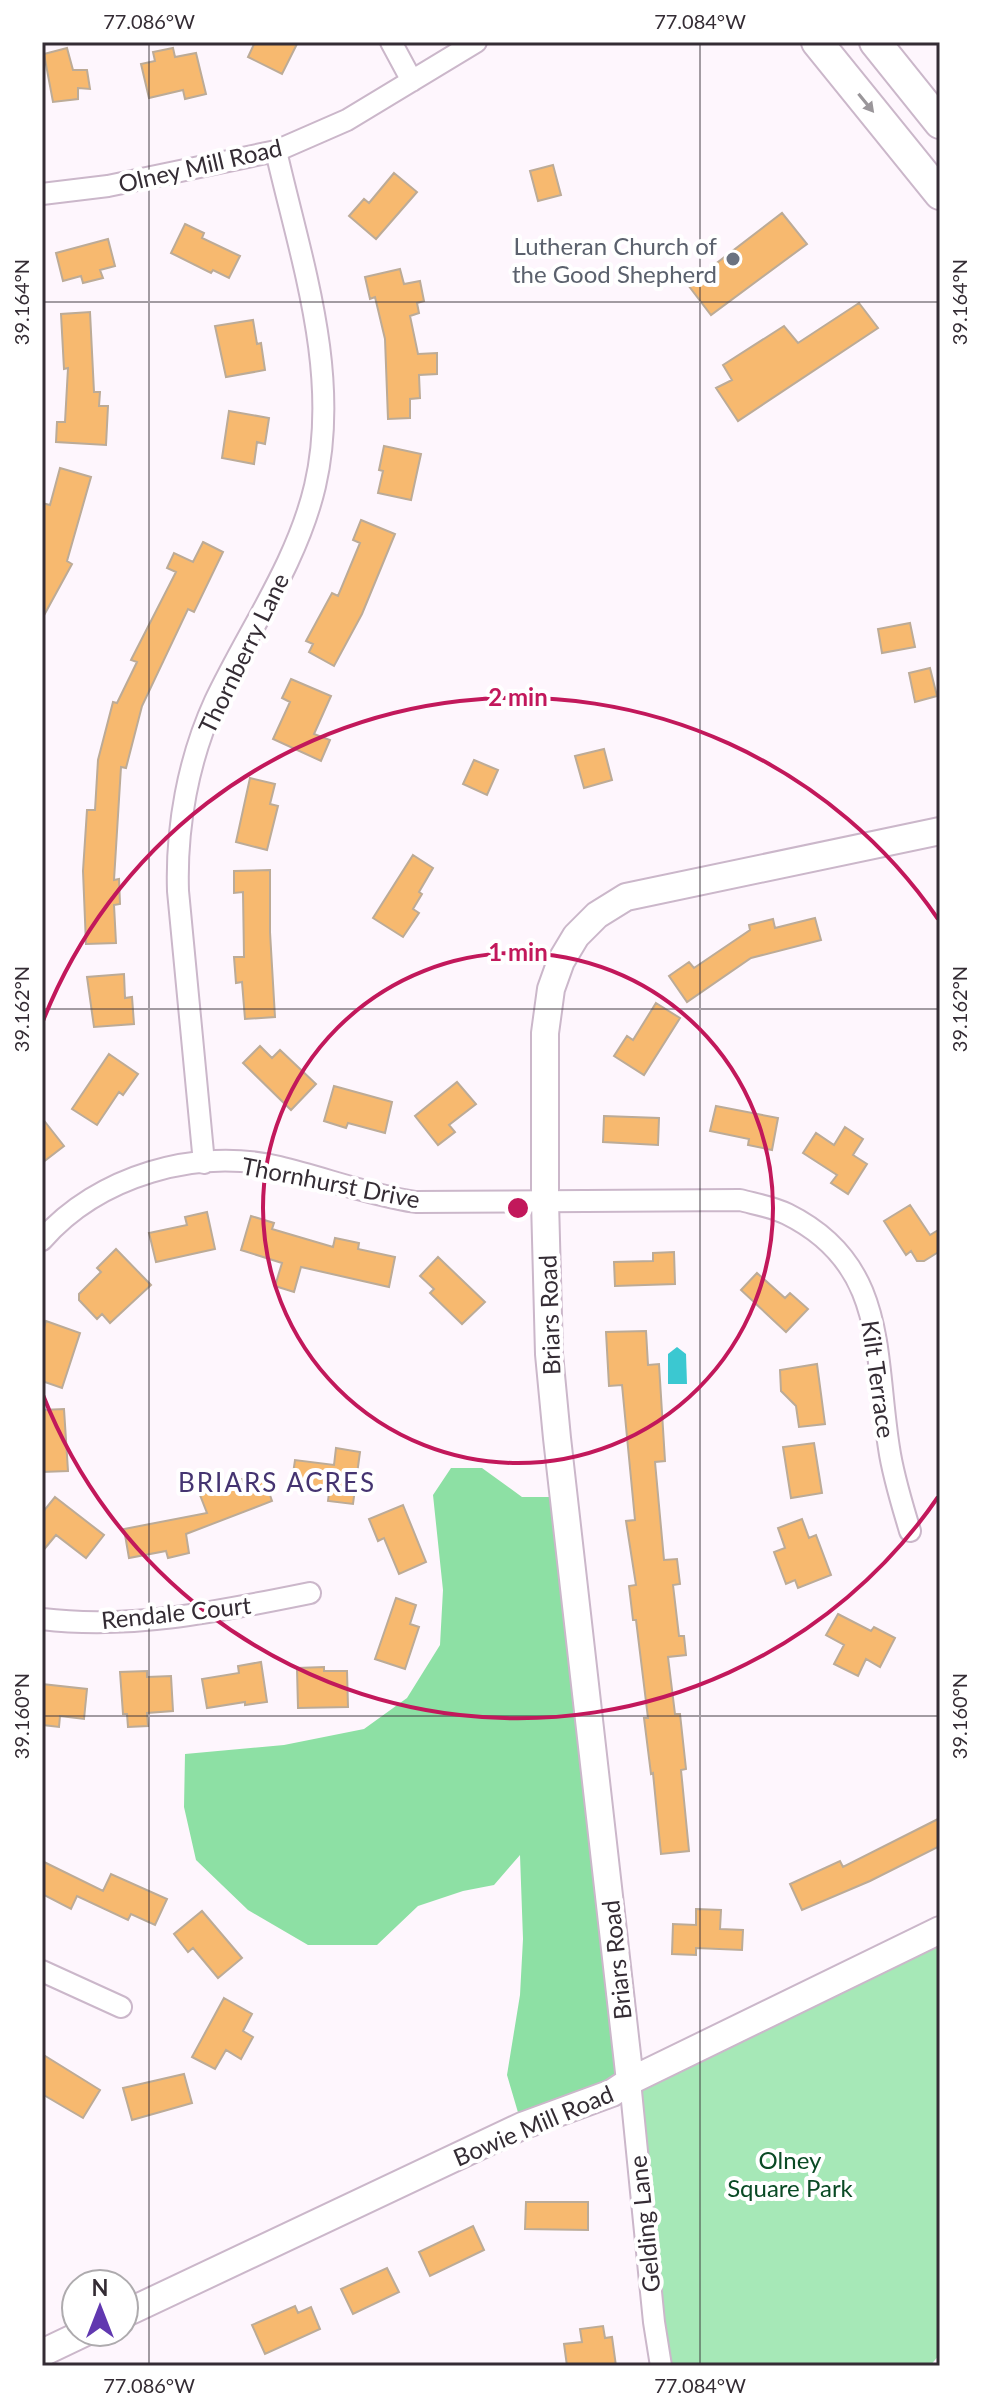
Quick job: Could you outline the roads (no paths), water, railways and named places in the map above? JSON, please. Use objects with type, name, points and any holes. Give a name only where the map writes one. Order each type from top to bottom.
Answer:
[{"type":"main road","points":[[817,42],[940,194]]},
{"type":"main road","points":[[875,42],[940,123]]},
{"type":"street","points":[[391,42],[412,81]]},
{"type":"street","name":"Olney Mill Road","points":[[42,194],[108,186],[276,151],[347,120],[476,42]]},
{"type":"street","name":"Thornberry Lane","points":[[204,1163],[178,891],[177,862],[183,807],[196,752],[215,702],[288,559],[309,510],[322,435],[324,392],[320,346],[276,151]]},
{"type":"street","name":"Briars Road","points":[[630,2081],[549,1354],[545,1201],[547,1011],[551,989],[561,961],[576,936],[597,915],[626,897],[940,831]]},
{"type":"street","name":"Thornhurst Drive","points":[[42,1240],[84,1202],[122,1182],[175,1166],[204,1163],[277,1166],[364,1192],[416,1202],[545,1201]]},
{"type":"street","name":"Kilt Terrace","points":[[545,1201],[740,1200],[786,1213],[828,1241],[855,1274],[872,1314],[889,1449],[910,1531]]},
{"type":"street","name":"Rendale Court","points":[[42,1619],[68,1622],[147,1620],[215,1612],[310,1593]]},
{"type":"street","name":"Bowie Mill Road","points":[[140,2306],[522,2126],[612,2093],[630,2081],[940,1930]]},
{"type":"street","points":[[42,1971],[121,2007]]},
{"type":"street","name":"Gelding Lane","points":[[630,2081],[661,2366]]},
{"type":"water","points":[[677,1347],[686,1354],[687,1384],[668,1384],[668,1354]]},
{"type":"place","name":"Lutheran Church of the Good Shepherd","points":[[733,259]]},
{"type":"district","name":"BRIARS ACRES","points":[[277,1482]]},
{"type":"park label","name":"Olney Square Park","points":[[790,2173]]}]
